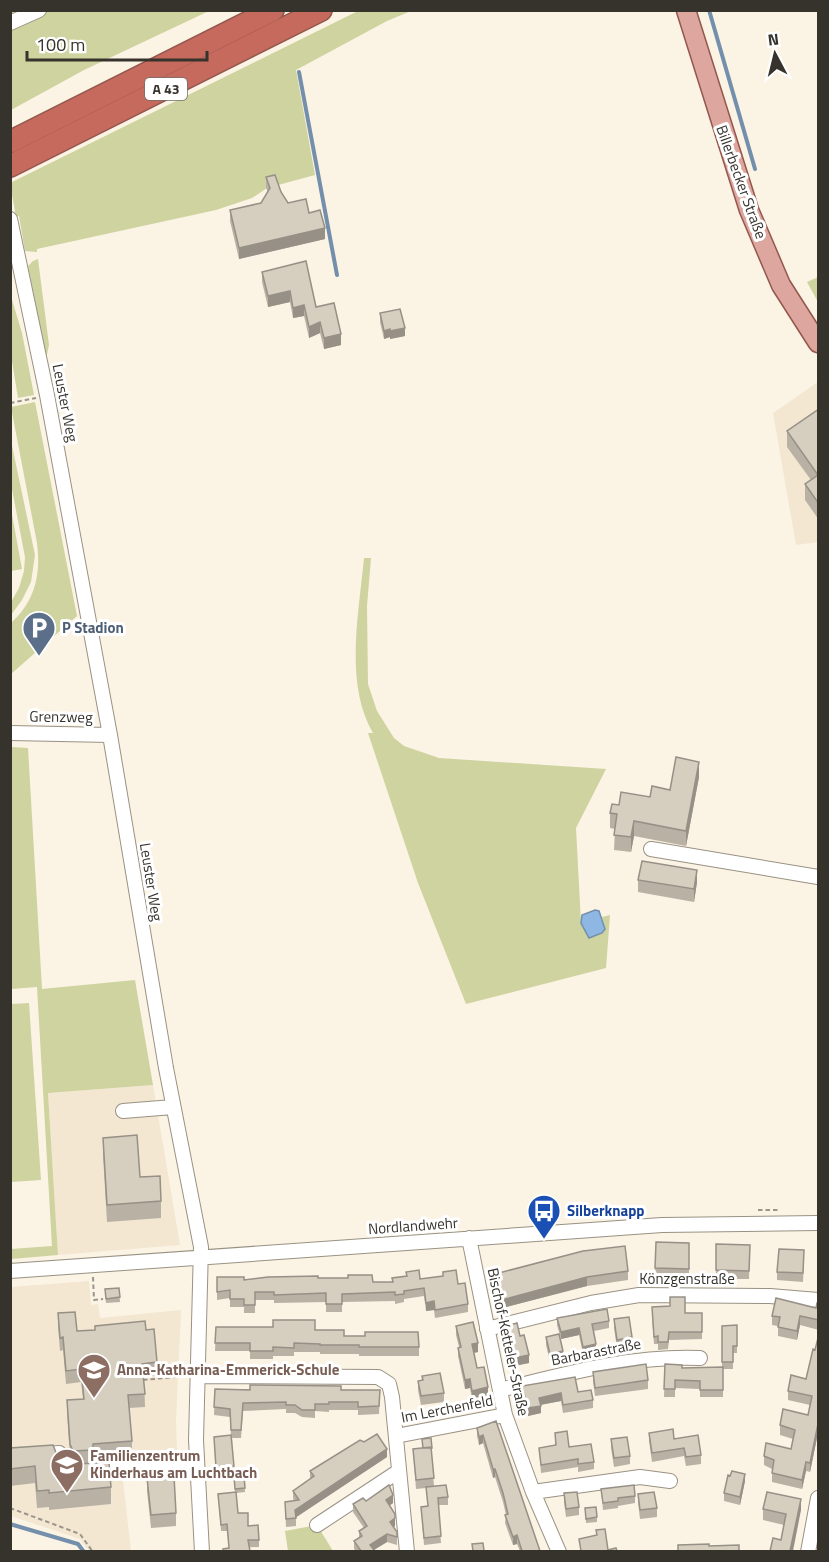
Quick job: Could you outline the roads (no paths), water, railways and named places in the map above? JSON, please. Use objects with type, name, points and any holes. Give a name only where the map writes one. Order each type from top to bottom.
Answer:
[{"type":"highway","name":"A 43","points":[[10,142],[273,10]]},
{"type":"highway","name":"A 43","points":[[10,166],[321,10]]},
{"type":"main road","name":"Billerbecker Straße","points":[[686,10],[749,210],[781,285],[819,343]]},
{"type":"street","points":[[10,23],[39,10]]},
{"type":"street","name":"Leuster Weg","points":[[11,221],[47,395],[110,735],[173,1107],[201,1248],[196,1465],[202,1551]]},
{"type":"street","name":"Grenzweg","points":[[10,733],[110,735]]},
{"type":"street","points":[[651,849],[819,877]]},
{"type":"street","points":[[123,1111],[173,1107]]},
{"type":"street","name":"Nordlandwehr","points":[[10,1271],[662,1225],[819,1223]]},
{"type":"street","name":"Bischof-Ketteler-Straße","points":[[469,1238],[505,1415],[533,1492],[559,1551]]},
{"type":"street","name":"Könzgenstraße","points":[[487,1329],[591,1303],[639,1295],[770,1296],[819,1300]]},
{"type":"street","name":"Barbarastraße","points":[[500,1390],[600,1366],[665,1356],[700,1358]]},
{"type":"street","name":"Im Lerchenfeld","points":[[198,1376],[378,1377],[389,1384],[407,1551]]},
{"type":"street","name":"Im Lerchenfeld","points":[[396,1436],[505,1415]]},
{"type":"street","points":[[10,1457],[59,1453],[67,1474],[177,1464],[196,1465]]},
{"type":"street","points":[[317,1525],[399,1471]]},
{"type":"street","points":[[533,1492],[640,1477],[670,1481]]},
{"type":"street","points":[[808,1551],[819,1498]]},
{"type":"water","points":[[595,910],[599,911],[605,929],[602,933],[589,938],[581,923],[582,915]]},
{"type":"waterway","points":[[709,10],[755,169]]},
{"type":"waterway","points":[[299,72],[337,275]]},
{"type":"waterway","points":[[10,1524],[78,1544],[84,1552]]},
{"type":"place","name":"P Stadion","points":[[39,657]]},
{"type":"place","name":"Silberknapp","points":[[544,1240]]},
{"type":"place","name":"Anna-Katharina-Emmerick-Schule","points":[[94,1399]]},
{"type":"place","name":"Familienzentrum Kinderhaus am Luchtbach","points":[[67,1494]]}]
